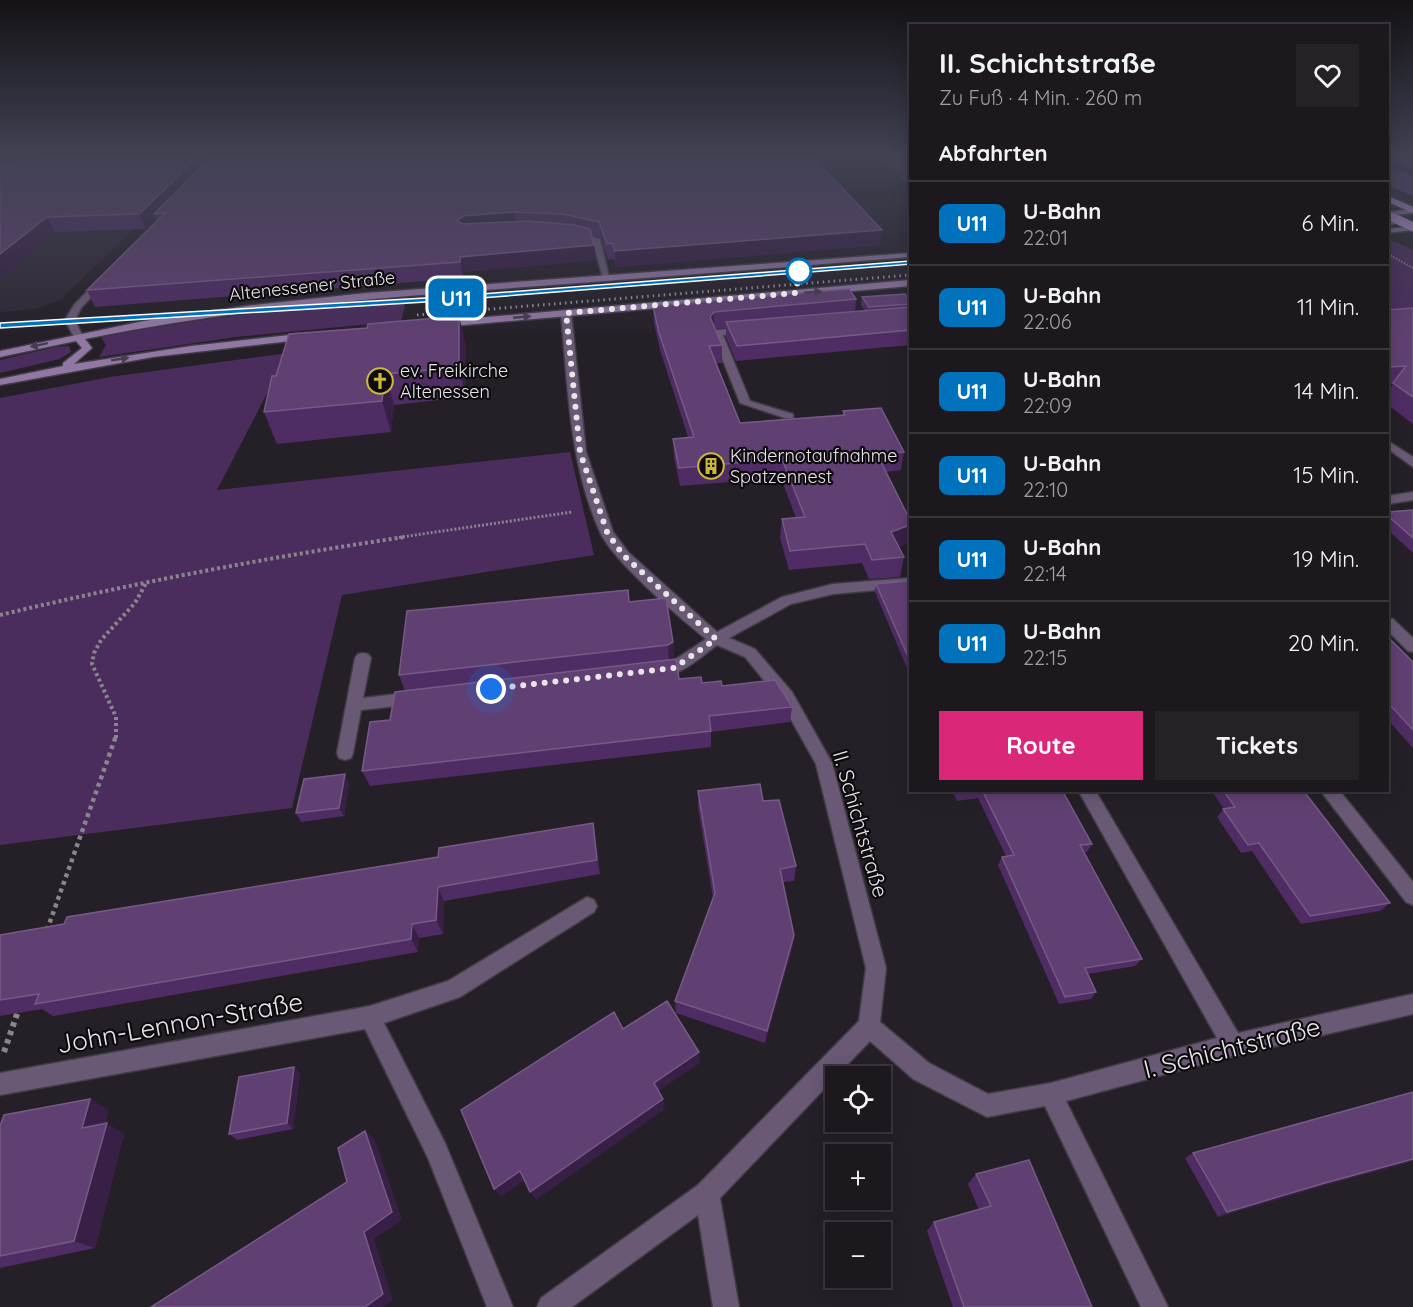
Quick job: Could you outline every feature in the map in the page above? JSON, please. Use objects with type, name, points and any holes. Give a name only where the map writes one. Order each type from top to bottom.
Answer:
[{"type":"highway","points":[[1389,216],[1413,228]]},
{"type":"main road","points":[[1389,231],[1413,228]]},
{"type":"main road","name":"Altenessener Straße","points":[[0,354],[78,336],[160,321],[253,308],[366,296],[909,255]]},
{"type":"main road","points":[[430,325],[909,283]]},
{"type":"main road","points":[[0,382],[62,368],[202,347],[312,335]]},
{"type":"main road","points":[[62,368],[87,348],[78,336]]},
{"type":"street","points":[[567,233],[597,241],[607,279]]},
{"type":"street","points":[[78,336],[70,320],[77,307],[109,274]]},
{"type":"street","points":[[842,289],[851,302]]},
{"type":"street","name":"II. Schichtstraße","points":[[566,313],[580,452],[607,532],[623,555],[716,639],[750,653],[786,696],[824,764],[876,968],[869,1026]]},
{"type":"street","points":[[763,329],[717,333],[745,403],[789,416]]},
{"type":"street","points":[[1389,445],[1413,463]]},
{"type":"street","points":[[1389,500],[1413,496]]},
{"type":"street","points":[[639,672],[674,668],[716,639],[787,600],[833,589],[909,582]]},
{"type":"street","points":[[1389,624],[1413,647]]},
{"type":"street","points":[[345,753],[363,658]]},
{"type":"street","points":[[354,705],[426,697]]},
{"type":"street","points":[[1087,792],[1233,1045]]},
{"type":"street","points":[[1330,792],[1413,896]]},
{"type":"street","name":"John-Lennon-Straße","points":[[0,1084],[369,1017],[453,990],[587,906]]},
{"type":"street","name":"I. Schichtstraße","points":[[869,1026],[921,1071],[987,1106],[1051,1094],[1233,1045],[1413,1004]]},
{"type":"street","points":[[369,1017],[437,1151],[500,1307]]},
{"type":"street","points":[[550,1307],[707,1194],[869,1026]]},
{"type":"street","points":[[1051,1094],[1155,1307]]},
{"type":"street","points":[[707,1194],[726,1307]]},
{"type":"path","points":[[1389,255],[1413,268]]},
{"type":"path","points":[[0,615],[146,582],[305,552],[516,522],[597,507]]},
{"type":"path","points":[[44,941],[116,738],[116,717],[92,664],[94,653],[101,640],[135,603],[146,582]]},
{"type":"path","points":[[0,1061],[20,1007]]},
{"type":"shaded area","points":[[0,215],[149,215],[60,300],[35,309],[0,312]]},
{"type":"shaded area","points":[[1394,241],[1413,250],[1413,312],[1389,313],[1389,242]]},
{"type":"shaded area","points":[[407,298],[401,321],[236,337],[99,357],[106,345],[101,337],[254,313]]},
{"type":"shaded area","points":[[69,346],[71,352],[60,359],[0,373],[0,360]]},
{"type":"shaded area","points":[[288,353],[217,490],[570,452],[594,555],[342,595],[292,808],[0,845],[0,398],[110,377]]},
{"type":"building","points":[[0,215],[109,215],[47,217],[0,254]]},
{"type":"building","points":[[163,215],[476,215],[463,216],[457,221],[463,224],[528,221],[575,225],[590,229],[594,245],[460,257],[460,262],[87,290]]},
{"type":"building","points":[[567,215],[868,215],[882,230],[615,251],[612,243],[607,244],[599,222]]},
{"type":"building","points":[[849,289],[856,299],[714,312],[710,317],[722,345],[709,346],[740,423],[845,415],[843,411],[881,408],[904,452],[877,454],[909,518],[909,525],[891,532],[904,557],[872,560],[865,544],[790,551],[782,519],[805,517],[782,459],[679,468],[673,439],[694,437],[659,333],[653,306]]},
{"type":"building","points":[[905,294],[909,304],[869,307],[862,297]]},
{"type":"building","points":[[909,307],[909,330],[737,346],[726,322]]},
{"type":"building","points":[[1413,308],[1413,397],[1393,383],[1406,366],[1389,367],[1389,310]]},
{"type":"building","points":[[459,316],[459,367],[385,374],[382,401],[264,412],[272,376],[276,376],[289,334],[367,328],[368,324]]},
{"type":"building","points":[[1413,510],[1413,538],[1389,517],[1389,512]]},
{"type":"building","points":[[908,581],[909,659],[876,584]]},
{"type":"building","points":[[628,590],[629,602],[666,598],[673,642],[668,645],[399,675],[407,611]]},
{"type":"building","points":[[1389,638],[1413,662],[1413,730],[1392,707],[1389,708]]},
{"type":"building","points":[[676,659],[679,679],[701,677],[702,683],[721,681],[722,686],[775,680],[792,707],[709,716],[711,731],[362,771],[370,722],[390,720],[395,692]]},
{"type":"building","points":[[345,774],[339,808],[296,813],[304,779]]},
{"type":"building","points":[[760,784],[763,801],[779,800],[796,866],[780,869],[794,935],[767,1031],[675,1001],[715,893],[698,791]]},
{"type":"building","points":[[983,792],[1063,792],[1092,844],[1080,845],[1142,959],[1085,968],[1096,992],[1065,997],[1002,857],[1014,855]]},
{"type":"building","points":[[1224,792],[1305,792],[1390,903],[1310,916],[1259,843],[1248,845],[1223,809],[1235,807]]},
{"type":"building","points":[[593,823],[597,860],[438,887],[436,920],[412,924],[411,939],[35,1004],[39,994],[0,1000],[0,935],[64,924],[67,917],[438,857],[439,848]]},
{"type":"building","points":[[667,1001],[699,1052],[654,1083],[663,1099],[530,1192],[520,1171],[494,1189],[461,1110],[614,1012],[623,1029]]},
{"type":"building","points":[[294,1067],[287,1123],[229,1134],[239,1077]]},
{"type":"building","points":[[1413,1092],[1413,1159],[1227,1212],[1193,1153]]},
{"type":"building","points":[[90,1099],[82,1128],[107,1123],[74,1241],[0,1256],[0,1126],[4,1115]]},
{"type":"building","points":[[365,1131],[392,1212],[364,1232],[383,1294],[365,1307],[151,1307],[347,1182],[338,1148]]},
{"type":"building","points":[[1029,1160],[1092,1307],[964,1307],[934,1222],[991,1206],[976,1174]]},
{"type":"tram line","points":[[1389,224],[1413,222]]},
{"type":"railway","points":[[420,301],[909,263]]},
{"type":"railway","points":[[417,315],[909,275]]},
{"type":"metro line","name":"U11","points":[[0,325],[619,287],[909,263]]},
{"type":"place","name":"ev. Freikirche Altenessen","points":[[380,381]]},
{"type":"place","name":"Kindernotaufnahme Spatzennest","points":[[711,466]]},
{"type":"route","points":[[491,689],[674,668],[716,639],[693,621],[623,555],[607,532],[580,452],[566,313],[796,293],[799,271]]}]
